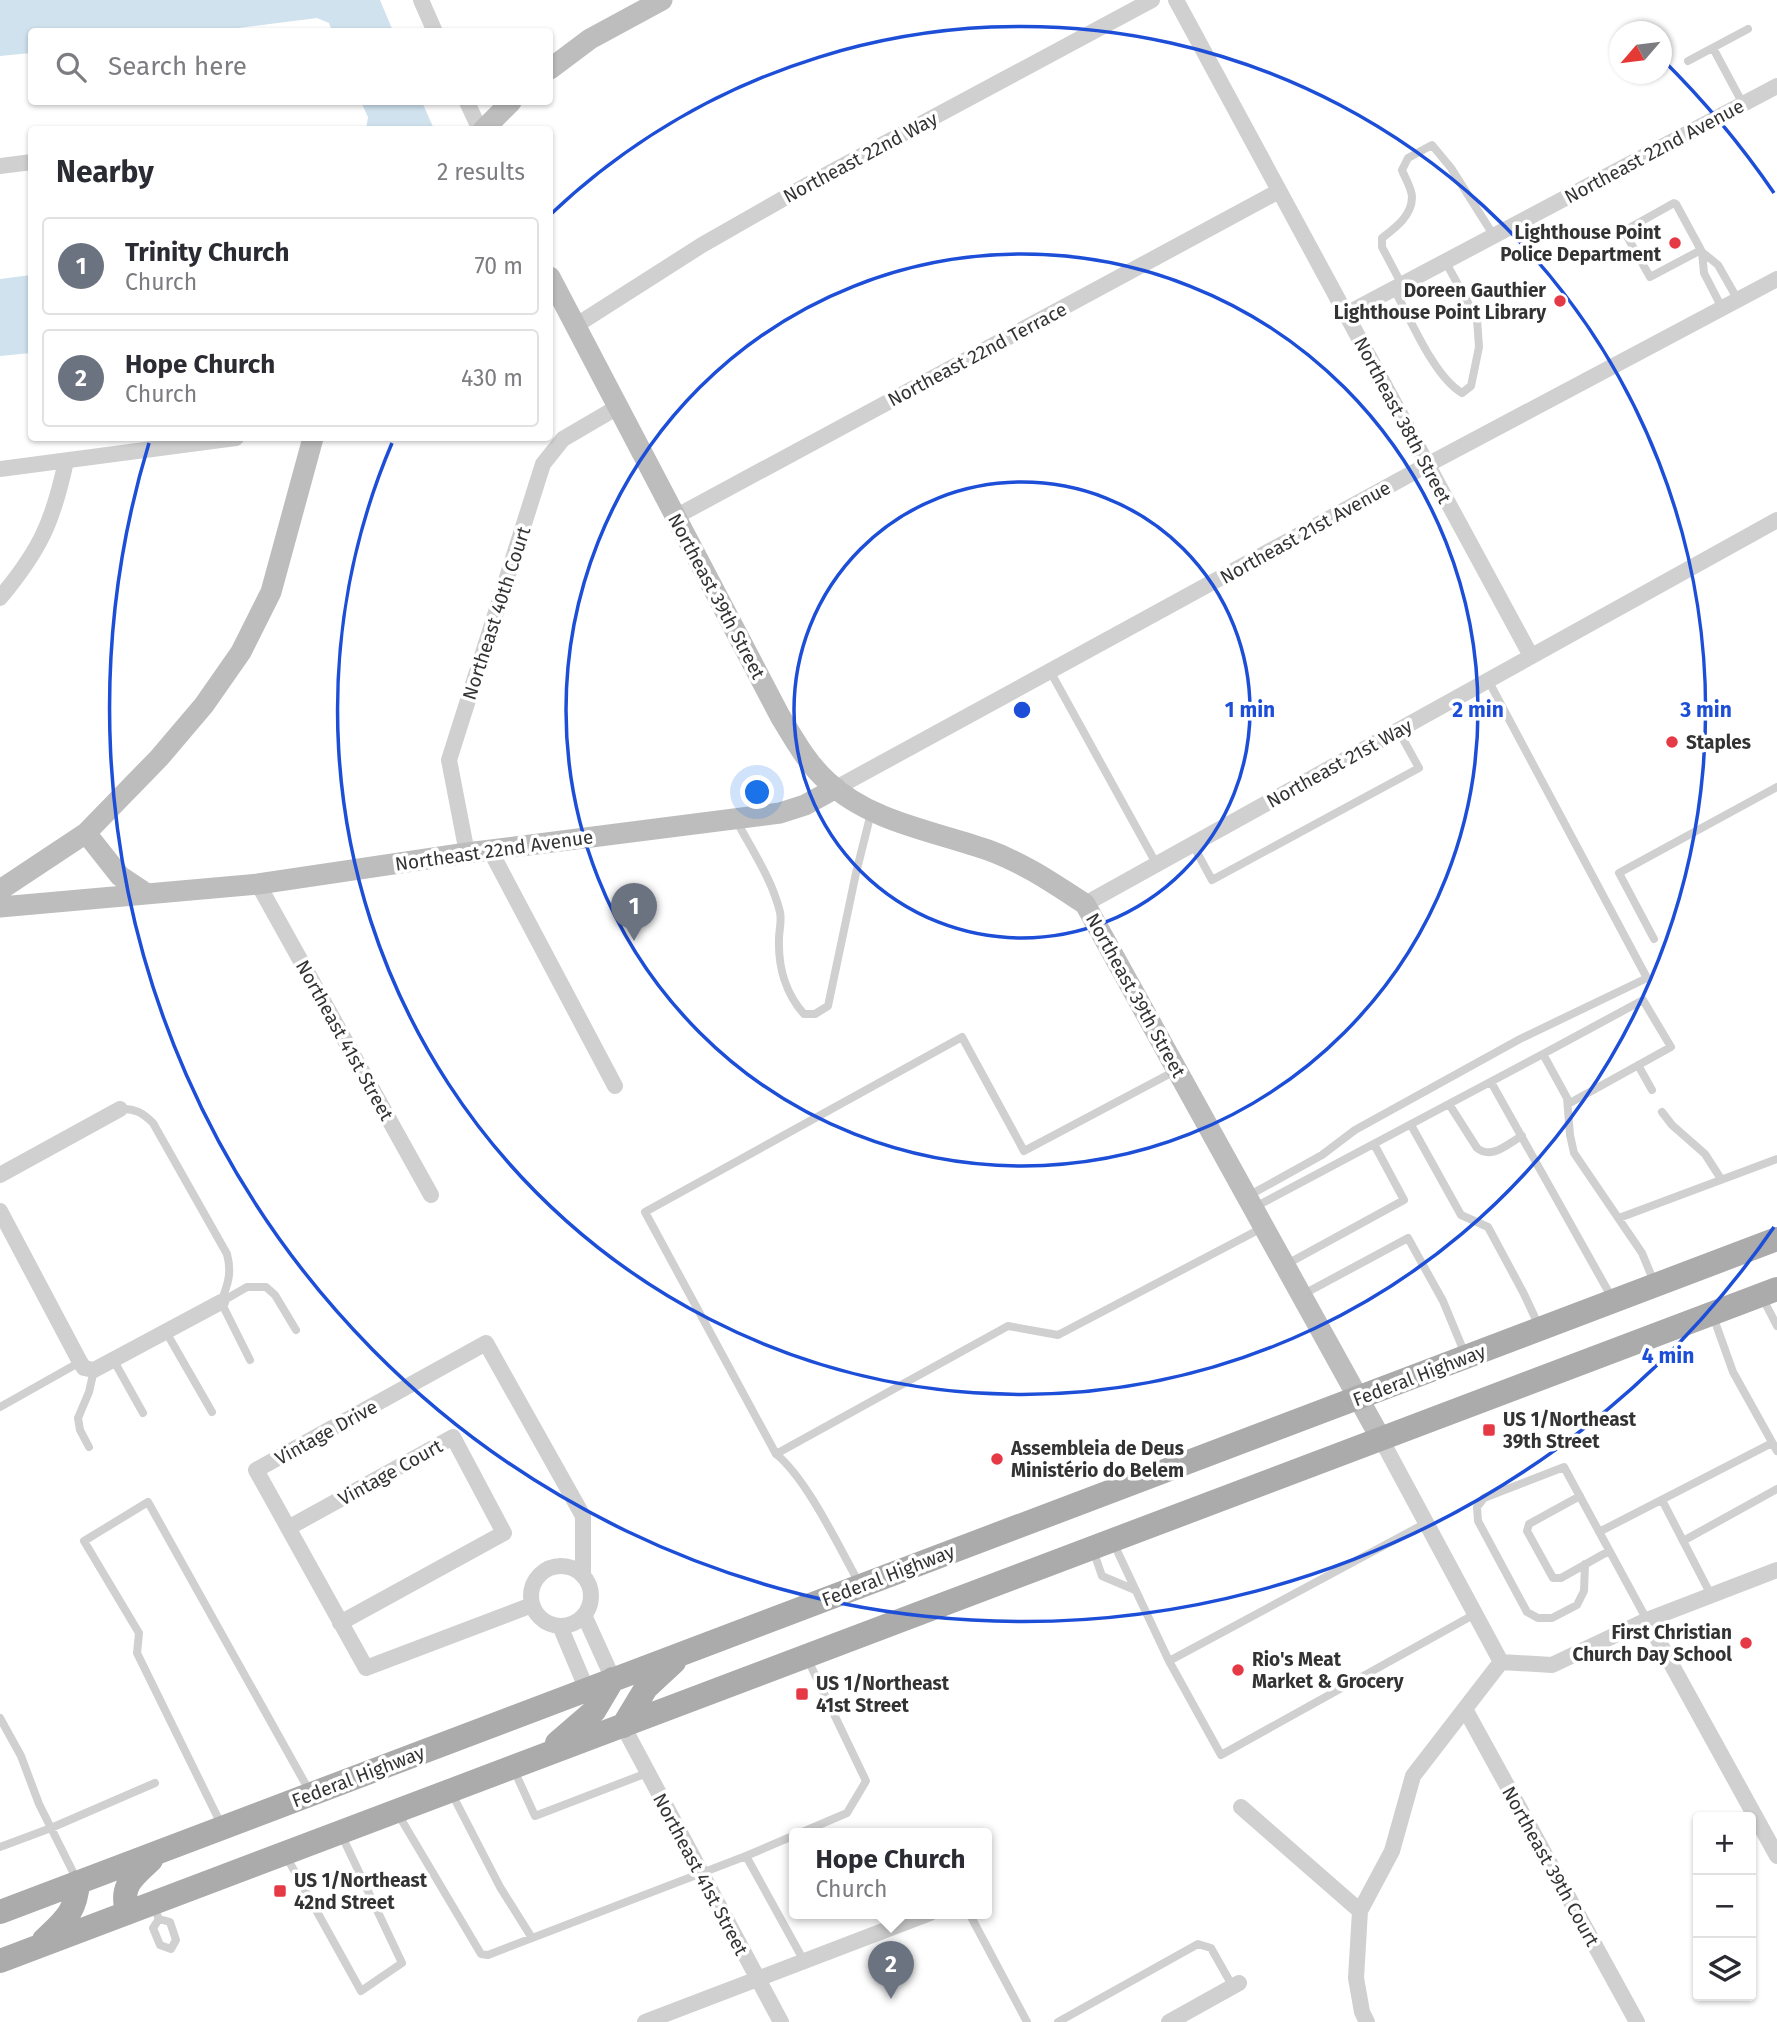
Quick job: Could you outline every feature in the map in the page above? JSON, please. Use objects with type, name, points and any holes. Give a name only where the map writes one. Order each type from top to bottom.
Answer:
[{"type":"main road","name":"Federal Highway","points":[[0,1912],[1777,1239]]},
{"type":"main road","points":[[0,1961],[127,1913],[155,1911],[285,1853],[1769,1292]]},
{"type":"main road","points":[[623,1726],[646,1688],[685,1652]]},
{"type":"main road","points":[[537,1758],[594,1711],[614,1679]]},
{"type":"main road","points":[[127,1913],[124,1899],[128,1882],[162,1851]]},
{"type":"main road","points":[[36,1948],[64,1921],[77,1901],[78,1882]]},
{"type":"street","points":[[553,67],[590,39],[662,0]]},
{"type":"street","name":"Northeast 22nd Way","points":[[575,326],[702,245],[1152,0]]},
{"type":"street","name":"Northeast 38th Street","points":[[1176,0],[1531,656]]},
{"type":"street","points":[[422,2],[433,28]]},
{"type":"street","name":"Northeast 22nd Avenue","points":[[1346,314],[1777,86]]},
{"type":"street","points":[[468,105],[479,126]]},
{"type":"street","points":[[485,126],[508,105]]},
{"type":"street","points":[[0,166],[28,162]]},
{"type":"street","name":"Northeast 22nd Terrace","points":[[675,517],[1279,191]]},
{"type":"street","name":"Northeast 21st Avenue","points":[[836,788],[1427,465],[1777,279]]},
{"type":"street","name":"Northeast 39th Street","points":[[553,283],[616,408],[780,716],[805,756],[836,788],[872,811],[989,850],[1018,863],[1085,904],[1381,1439]]},
{"type":"street","name":"Northeast 40th Court","points":[[467,853],[449,760],[543,464],[563,439],[616,408]]},
{"type":"street","points":[[0,469],[214,441]]},
{"type":"street","points":[[0,890],[86,833],[159,758],[204,705],[242,652],[271,592],[312,441]]},
{"type":"street","points":[[0,598],[23,570],[45,535],[57,502],[66,461]]},
{"type":"street","name":"Northeast 21st Way","points":[[1085,904],[1777,520]]},
{"type":"street","name":"Northeast 22nd Avenue","points":[[0,907],[92,901],[258,884],[467,853],[780,813],[805,805],[836,788]]},
{"type":"street","points":[[86,833],[120,876],[147,894]]},
{"type":"street","points":[[490,850],[615,1086]]},
{"type":"street","name":"Northeast 41st Street","points":[[258,884],[431,1195]]},
{"type":"street","points":[[0,1175],[120,1110]]},
{"type":"street","points":[[0,1212],[87,1366],[114,1361],[220,1302]]},
{"type":"street","name":"Vintage Drive","points":[[532,1605],[366,1668],[256,1471],[486,1343],[583,1516],[583,1576]]},
{"type":"street","name":"Vintage Court","points":[[288,1528],[453,1437],[504,1533],[340,1623]]},
{"type":"street","points":[[1381,1439],[1501,1662]]},
{"type":"street","points":[[565,1566],[583,1576],[588,1583],[591,1600],[584,1615],[569,1625],[560,1626],[543,1620],[532,1605],[532,1586],[537,1577],[545,1570],[565,1566]]},
{"type":"street","points":[[1501,1662],[1552,1665],[1647,1620],[1777,1570]]},
{"type":"street","points":[[584,1615],[614,1679]]},
{"type":"street","points":[[1647,1620],[1777,1856]]},
{"type":"street","points":[[560,1626],[587,1690]]},
{"type":"street","points":[[1367,2022],[1362,2012],[1356,1978],[1360,1910],[1392,1851],[1413,1776],[1501,1662]]},
{"type":"street","name":"Northeast 39th Court","points":[[1465,1709],[1637,2022]]},
{"type":"street","name":"Northeast 41st Street","points":[[623,1726],[756,1980],[781,2022]]},
{"type":"street","points":[[1241,1807],[1360,1910]]},
{"type":"street","points":[[645,2022],[914,1919]]},
{"type":"street","points":[[1169,2022],[1236,1985]]},
{"type":"lane","points":[[1688,61],[1748,29]]},
{"type":"lane","points":[[1713,48],[1743,104]]},
{"type":"lane","points":[[1446,261],[1477,318],[1479,347],[1471,386],[1462,393],[1451,386],[1438,370],[1382,247],[1382,238],[1407,215],[1412,197],[1402,170],[1408,158],[1432,145],[1451,168],[1494,236]]},
{"type":"lane","points":[[1701,251],[1650,277],[1624,231],[1674,203],[1701,251],[1718,265],[1738,300]]},
{"type":"lane","points":[[1701,251],[1703,273],[1722,308]]},
{"type":"lane","points":[[1050,671],[1157,864]]},
{"type":"lane","points":[[1256,1210],[1355,1130],[1520,1039],[1647,978],[1488,680]]},
{"type":"lane","points":[[1193,845],[1212,880],[1419,768],[1398,730]]},
{"type":"lane","points":[[1654,939],[1619,873],[1777,787]]},
{"type":"lane","points":[[734,818],[772,886],[781,916],[780,956],[784,980],[792,1001],[804,1014],[815,1014],[828,1006],[872,811]]},
{"type":"lane","points":[[776,1454],[1008,1326],[1058,1335],[1256,1210],[1643,1000],[1671,1047],[1568,1104]]},
{"type":"lane","points":[[861,1586],[801,1483],[788,1464],[776,1454],[645,1212],[962,1037],[1024,1151],[1177,1070]]},
{"type":"lane","points":[[1543,1054],[1568,1104],[1574,1153],[1645,1259],[1655,1285]]},
{"type":"lane","points":[[1638,1065],[1652,1090]]},
{"type":"lane","points":[[1491,1082],[1614,1301]]},
{"type":"lane","points":[[1449,1104],[1482,1153],[1494,1152],[1522,1136]]},
{"type":"lane","points":[[120,1110],[136,1110],[145,1114],[153,1123],[227,1254],[230,1278],[220,1302],[250,1360]]},
{"type":"lane","points":[[1662,1112],[1672,1125],[1705,1154],[1721,1179]]},
{"type":"lane","points":[[1411,1125],[1461,1215],[1488,1227],[1540,1329]]},
{"type":"lane","points":[[1286,1265],[1404,1200],[1374,1144]]},
{"type":"lane","points":[[1619,1218],[1777,1159]]},
{"type":"lane","points":[[1302,1294],[1408,1238],[1443,1301],[1466,1357]]},
{"type":"lane","points":[[220,1302],[247,1287],[266,1287],[275,1295],[296,1330]]},
{"type":"lane","points":[[1769,1292],[1777,1326]]},
{"type":"lane","points":[[1712,1314],[1733,1371],[1777,1451]]},
{"type":"lane","points":[[166,1332],[212,1412]]},
{"type":"lane","points":[[114,1361],[143,1413]]},
{"type":"lane","points":[[0,1407],[87,1366],[89,1392],[78,1418],[80,1430],[89,1447]]},
{"type":"lane","points":[[1599,1531],[1772,1443]]},
{"type":"lane","points":[[1585,1564],[1584,1591],[1577,1605],[1552,1618],[1538,1618],[1527,1612],[1478,1521],[1478,1507],[1484,1498],[1564,1467],[1647,1620]]},
{"type":"lane","points":[[1683,1541],[1777,1489]]},
{"type":"lane","points":[[1580,1496],[1529,1524],[1527,1531],[1553,1578],[1561,1578],[1609,1551]]},
{"type":"lane","points":[[1662,1500],[1711,1595]]},
{"type":"lane","points":[[223,1828],[136,1653],[139,1633],[84,1541],[148,1502],[311,1794]]},
{"type":"lane","points":[[1169,1661],[1426,1522]]},
{"type":"lane","points":[[1103,1545],[1102,1576],[1135,1590]]},
{"type":"lane","points":[[1103,1545],[1135,1590],[1169,1661],[1221,1755],[1475,1614]]},
{"type":"lane","points":[[806,1656],[866,1781],[847,1813],[812,1828]]},
{"type":"lane","points":[[0,1718],[21,1756],[39,1804],[78,1882]]},
{"type":"lane","points":[[513,1767],[535,1816],[648,1773]]},
{"type":"lane","points":[[0,1847],[155,1783]]},
{"type":"lane","points":[[450,1791],[500,1887],[532,1938]]},
{"type":"lane","points":[[396,1811],[481,1954],[488,1955],[789,1838]]},
{"type":"lane","points":[[285,1853],[361,1991],[402,1963],[340,1833]]},
{"type":"lane","points":[[746,1856],[804,1961]]},
{"type":"lane","points":[[972,1919],[1027,2022]]},
{"type":"lane","points":[[1058,2022],[1198,1944],[1211,1948],[1236,1985]]},
{"type":"water","points":[[0,0],[380,0],[392,28],[331,28],[329,23],[317,18],[238,28],[28,28],[28,53],[0,56]]},
{"type":"water","points":[[362,105],[423,105],[433,126],[366,126],[368,117]]},
{"type":"water","points":[[28,275],[28,353],[0,356],[0,279]]},
{"type":"place","name":"Lighthouse Point Police Department","points":[[1675,243]]},
{"type":"place","name":"Doreen Gauthier Lighthouse Point Library","points":[[1560,301]]},
{"type":"place","name":"Staples","points":[[1672,742]]},
{"type":"place","name":"Trinity Church","points":[[634,941]]},
{"type":"place","name":"US 1/Northeast 39th Street","points":[[1489,1430]]},
{"type":"place","name":"Assembleia de Deus Ministério do Belem","points":[[997,1459]]},
{"type":"place","name":"First Christian Church Day School","points":[[1746,1643]]},
{"type":"place","name":"Rio's Meat Market & Grocery","points":[[1238,1670]]},
{"type":"place","name":"US 1/Northeast 41st Street","points":[[802,1694]]},
{"type":"place","name":"US 1/Northeast 42nd Street","points":[[280,1891]]},
{"type":"place","name":"Hope Church","points":[[891,1999]]}]
